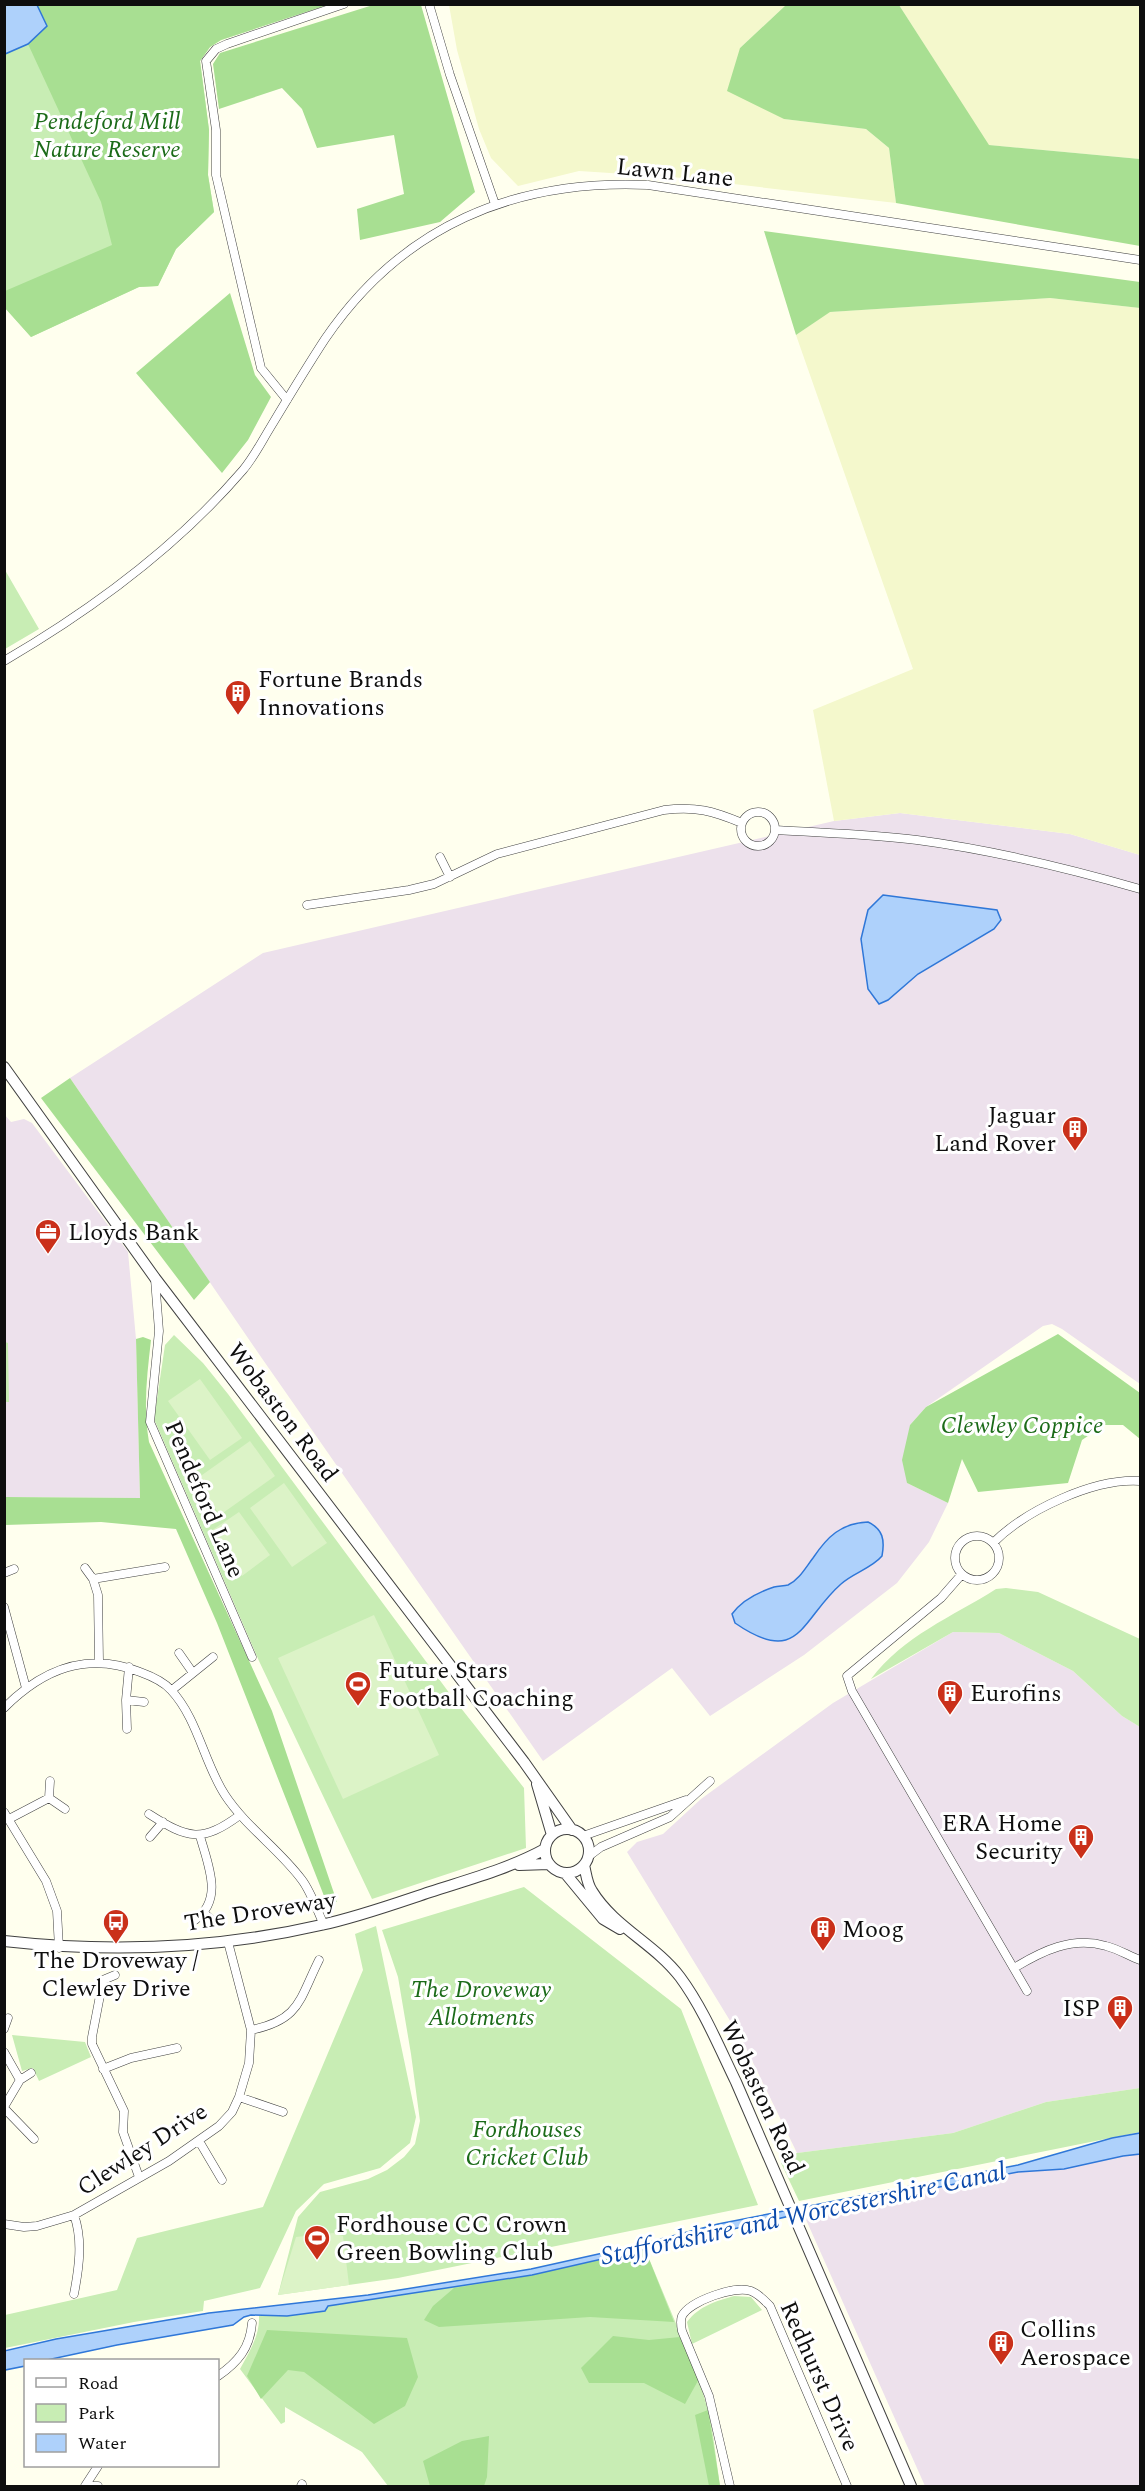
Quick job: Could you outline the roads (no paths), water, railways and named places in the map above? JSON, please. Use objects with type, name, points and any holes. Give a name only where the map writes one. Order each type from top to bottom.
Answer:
[{"type":"street","points":[[287,400],[261,368],[216,175],[216,130],[206,61],[216,49],[227,44],[344,4]]},
{"type":"street","points":[[429,4],[450,75],[495,204]]},
{"type":"street","name":"Lawn Lane","points":[[4,661],[58,630],[144,567],[170,544],[246,467],[342,316],[390,265],[418,244],[495,204],[576,185],[648,185],[1140,260]]},
{"type":"street","points":[[307,905],[409,890],[450,877],[496,855],[664,810],[688,807],[706,810],[742,823]]},
{"type":"street","points":[[762,812],[772,819],[776,830],[769,843],[754,847],[743,838],[742,823],[751,813],[762,812]]},
{"type":"street","points":[[776,830],[916,840],[984,851],[1071,870],[1140,889]]},
{"type":"street","points":[[440,857],[450,877]]},
{"type":"street","name":"Wobaston Road","points":[[4,1067],[155,1278],[535,1778],[572,1830]]},
{"type":"street","name":"Pendeford Lane","points":[[155,1278],[159,1331],[150,1422],[252,1658]]},
{"type":"street","points":[[993,1543],[1027,1518],[1084,1490],[1114,1482],[1140,1481]]},
{"type":"street","points":[[978,1536],[993,1543],[998,1552],[995,1569],[988,1576],[980,1579],[971,1579],[963,1574],[957,1567],[955,1557],[962,1542],[969,1537],[978,1536]]},
{"type":"street","points":[[93,1579],[165,1567]]},
{"type":"street","points":[[85,1568],[93,1579],[98,1595],[99,1661]]},
{"type":"street","points":[[4,1573],[14,1569]]},
{"type":"street","points":[[963,1574],[941,1598],[847,1676],[852,1691],[1027,1990]]},
{"type":"street","points":[[4,1607],[26,1688]]},
{"type":"street","points":[[179,1653],[193,1673]]},
{"type":"street","points":[[172,1690],[213,1658]]},
{"type":"street","points":[[4,1708],[26,1688],[78,1664],[99,1661],[129,1667],[152,1676],[172,1690],[202,1743],[225,1795],[240,1815],[303,1881],[324,1925]]},
{"type":"street","points":[[127,1729],[126,1700],[129,1667]]},
{"type":"street","points":[[126,1700],[144,1702]]},
{"type":"street","name":"Wobaston Road","points":[[535,1778],[552,1835]]},
{"type":"street","points":[[50,1781],[50,1798]]},
{"type":"street","points":[[586,1861],[588,1845],[583,1836],[572,1830],[561,1830],[552,1835],[545,1849],[549,1864],[565,1873],[576,1871],[601,1847],[670,1817],[710,1781]]},
{"type":"street","points":[[50,1798],[65,1809]]},
{"type":"street","points":[[50,1798],[7,1816],[46,1881],[57,1911],[59,1947]]},
{"type":"street","points":[[583,1836],[690,1799]]},
{"type":"street","points":[[149,1814],[163,1822],[200,1836],[224,1827],[240,1815]]},
{"type":"street","points":[[150,1837],[163,1822]]},
{"type":"street","points":[[195,1920],[204,1913],[210,1903],[212,1888],[211,1874],[200,1836]]},
{"type":"street","name":"The Droveway","points":[[4,1941],[59,1947],[129,1949],[228,1942],[324,1925],[515,1865],[545,1849]]},
{"type":"street","name":"Wobaston Road","points":[[586,1861],[590,1890],[610,1914],[654,1949],[681,1978],[696,2004],[736,2082],[911,2487]]},
{"type":"street","name":"The Droveway","points":[[515,1865],[549,1864]]},
{"type":"street","name":"Wobaston Road","points":[[565,1873],[603,1919],[654,1949]]},
{"type":"street","points":[[204,1913],[214,1922]]},
{"type":"street","name":"Clewley Drive","points":[[4,2224],[37,2226],[74,2215],[199,2141],[232,2112],[249,2062],[251,2030],[228,1942]]},
{"type":"street","points":[[1014,1968],[1037,1954],[1072,1943],[1106,1946],[1140,1960]]},
{"type":"street","points":[[251,2030],[272,2026],[292,2013],[319,1960]]},
{"type":"street","points":[[115,1975],[104,1980],[92,2044],[124,2111],[123,2132],[140,2177]]},
{"type":"street","points":[[4,2029],[8,2018]]},
{"type":"street","points":[[103,2069],[132,2058],[177,2048]]},
{"type":"street","points":[[4,2052],[20,2080]]},
{"type":"street","points":[[32,2073],[20,2080],[4,2108],[34,2139]]},
{"type":"street","points":[[239,2097],[283,2112]]},
{"type":"street","points":[[199,2141],[222,2180]]},
{"type":"street","points":[[74,2215],[80,2231],[78,2276],[74,2294]]},
{"type":"street","name":"Redhurst Drive","points":[[730,2487],[706,2387],[682,2331],[681,2322],[682,2316],[692,2305],[723,2292],[743,2289],[757,2294],[770,2306],[847,2487]]},
{"type":"street","points":[[219,2375],[232,2366],[245,2351],[251,2336],[252,2323]]},
{"type":"street","name":"Wobaston Road","points":[[889,2439],[903,2487]]},
{"type":"street","points":[[97,2467],[85,2486],[98,2487]]},
{"type":"water","points":[[4,5],[37,5],[47,26],[28,44],[5,54]]},
{"type":"water","points":[[883,895],[997,910],[1001,920],[994,929],[918,974],[888,1000],[879,1004],[868,989],[861,939],[868,910]]},
{"type":"water","points":[[868,1522],[877,1528],[882,1536],[882,1556],[841,1584],[797,1634],[787,1640],[773,1641],[757,1636],[735,1623],[732,1614],[736,1609],[757,1594],[774,1587],[788,1585],[796,1580],[836,1532],[850,1525]]},
{"type":"water","name":"Staffordshire and Worcestershire Canal","points":[[1140,2133],[1140,2154],[1064,2169],[1018,2172],[803,2213],[532,2275],[328,2306],[325,2311],[287,2316],[251,2315],[233,2325],[52,2359],[24,2359],[24,2366],[5,2370],[4,2351],[56,2339],[209,2313],[368,2295],[531,2269],[718,2224],[1018,2165],[1112,2138]]},
{"type":"place","name":"Fortune Brands Innovations","points":[[238,716]]},
{"type":"place","name":"Jaguar Land Rover","points":[[1075,1152]]},
{"type":"place","name":"Lloyds Bank","points":[[48,1255]]},
{"type":"place","name":"Future Stars Football Coaching","points":[[358,1707]]},
{"type":"place","name":"Eurofins","points":[[950,1716]]},
{"type":"place","name":"ERA Home Security","points":[[1081,1860]]},
{"type":"place","name":"The Droveway / Clewley Drive","points":[[116,1945]]},
{"type":"place","name":"Moog","points":[[823,1952]]},
{"type":"place","name":"ISP","points":[[1120,2031]]},
{"type":"place","name":"Fordhouse CC Crown Green Bowling Club","points":[[317,2261]]},
{"type":"place","name":"Collins Aerospace","points":[[1001,2366]]},
{"type":"park label","name":"Pendeford Mill Nature Reserve","points":[[107,135]]},
{"type":"park label","name":"Clewley Coppice","points":[[1022,1425]]},
{"type":"park label","name":"The Droveway Allotments","points":[[481,2003]]},
{"type":"park label","name":"Fordhouses Cricket Club","points":[[527,2143]]}]
